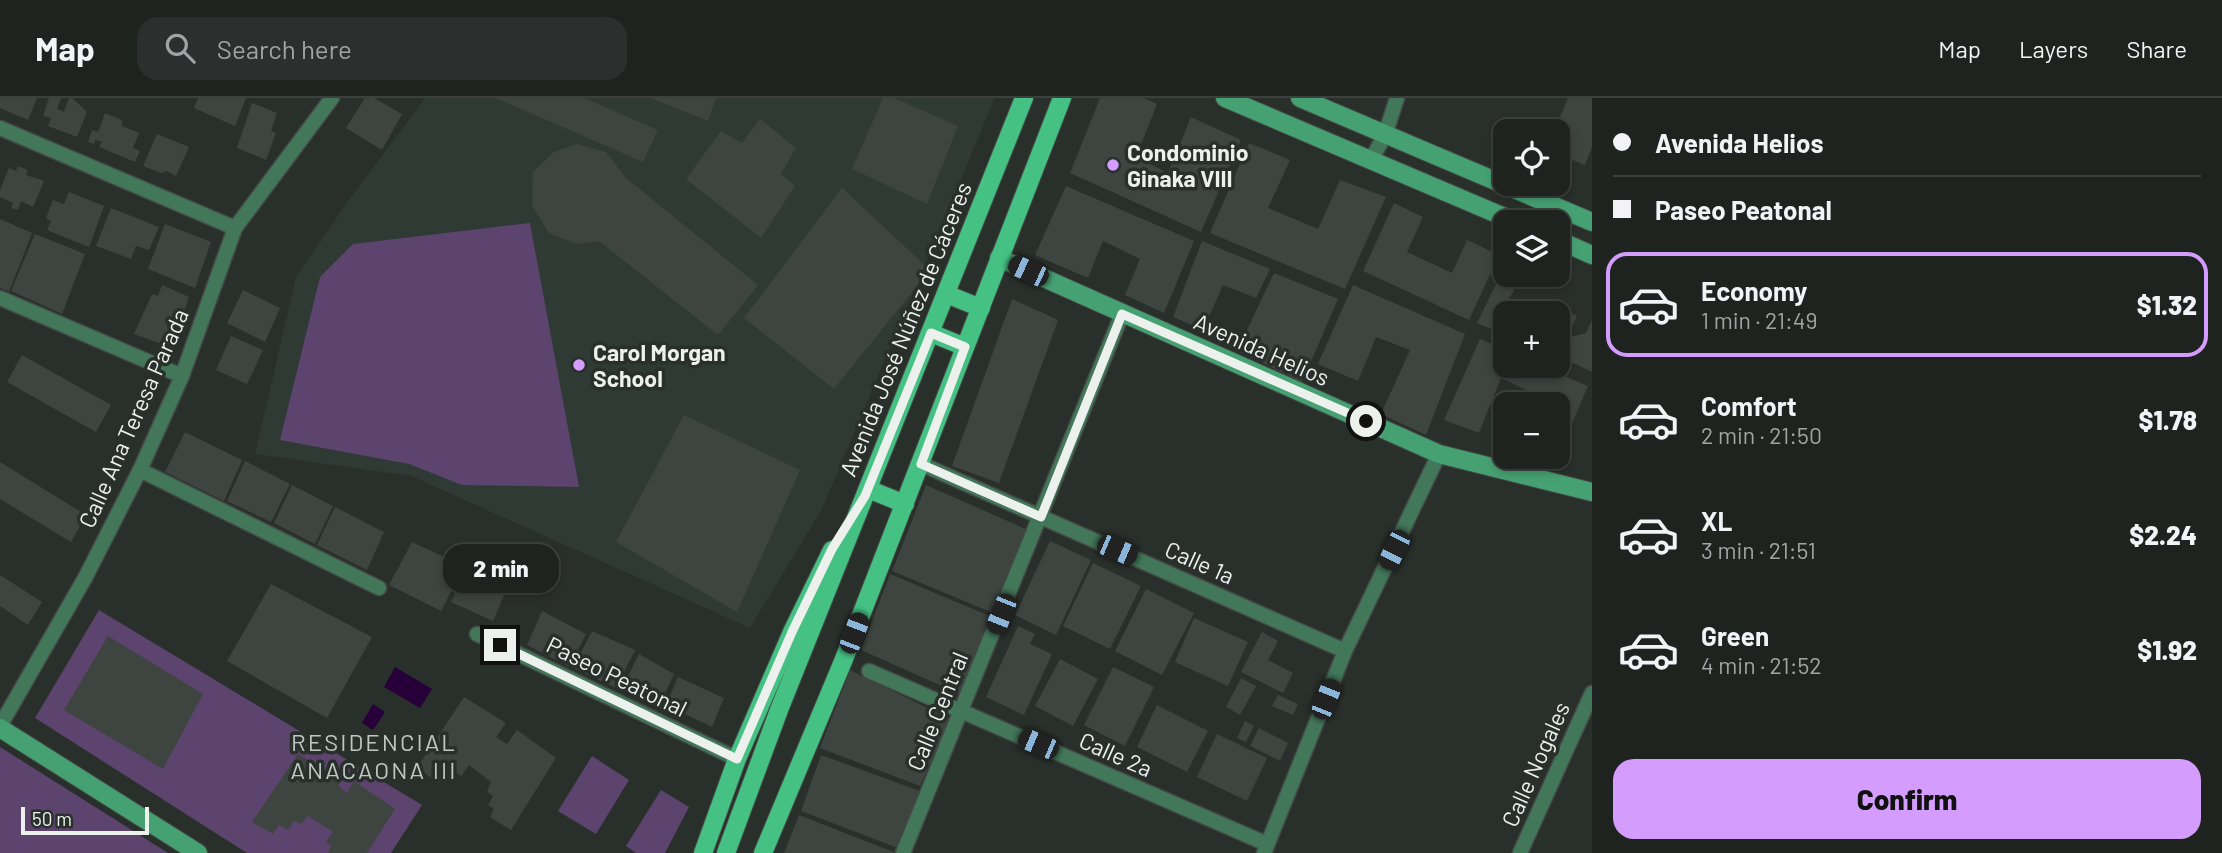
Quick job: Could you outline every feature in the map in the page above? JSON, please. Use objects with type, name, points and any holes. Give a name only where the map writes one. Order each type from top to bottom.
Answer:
[{"type":"main road","name":"Avenida José Núñez de Cáceres","points":[[726,853],[779,710],[1024,98]]},
{"type":"main road","points":[[763,853],[921,464],[1062,98]]},
{"type":"main road","points":[[1225,98],[1493,212]]},
{"type":"main road","points":[[1300,98],[1592,222]]},
{"type":"main road","points":[[1570,245],[1592,255]]},
{"type":"main road","name":"Avenida Helios","points":[[999,258],[1439,454],[1592,492]]},
{"type":"main road","points":[[946,294],[981,308]]},
{"type":"main road","points":[[931,333],[965,347]]},
{"type":"main road","points":[[703,853],[737,759],[792,632],[821,573],[866,493],[905,503]]},
{"type":"main road","points":[[0,727],[198,853]]},
{"type":"main road","points":[[774,853],[790,815],[803,755]]},
{"type":"street","name":"Calle Ana Teresa Parada","points":[[0,727],[85,578],[140,470],[182,376],[235,228],[332,98]]},
{"type":"street","points":[[1371,160],[1385,135],[1397,98]]},
{"type":"street","points":[[0,128],[235,228]]},
{"type":"street","points":[[0,298],[182,376]]},
{"type":"street","name":"Calle Central","points":[[903,853],[1122,314]]},
{"type":"street","points":[[1266,849],[1345,651],[1439,454]]},
{"type":"street","name":"Calle 1a","points":[[921,464],[1345,651]]},
{"type":"street","points":[[140,470],[379,588]]},
{"type":"street","name":"Paseo Peatonal","points":[[477,634],[737,759]]},
{"type":"street","name":"Calle 2a","points":[[869,671],[1266,849]]},
{"type":"street","name":"Calle Nogales","points":[[1520,853],[1592,693]]},
{"type":"shaded area","name":"Carol Morgan School","points":[[425,98],[995,98],[822,509],[750,628],[411,476],[255,454],[296,277],[348,201]]},
{"type":"shaded area","points":[[530,223],[579,487],[462,485],[409,464],[280,440],[320,277],[353,244]]},
{"type":"shaded area","points":[[99,610],[422,805],[391,853],[247,853],[35,718]]},
{"type":"shaded area","points":[[395,667],[432,689],[420,708],[384,687]]},
{"type":"shaded area","points":[[373,704],[385,712],[373,730],[362,723]]},
{"type":"shaded area","points":[[0,747],[168,853],[0,853]]},
{"type":"shaded area","points":[[592,756],[629,780],[596,834],[558,811]]},
{"type":"shaded area","points":[[661,790],[689,807],[665,853],[636,853],[626,846]]},
{"type":"building","points":[[0,98],[37,98],[28,120],[0,108]]},
{"type":"building","points":[[49,98],[61,98],[57,109],[64,112],[69,98],[72,98],[87,112],[77,137],[48,126],[51,118],[43,116]]},
{"type":"building","points":[[198,98],[246,98],[235,126],[194,108]]},
{"type":"building","points":[[365,98],[374,98],[402,114],[382,150],[346,128]]},
{"type":"building","points":[[496,98],[584,98],[658,130],[643,162]]},
{"type":"building","points":[[651,98],[716,98],[708,121]]},
{"type":"building","points":[[883,98],[894,98],[958,126],[927,204],[852,169]]},
{"type":"building","name":"Condominio Ginaka VIII","points":[[1100,98],[1144,98],[1157,104],[1136,157],[1168,173],[1191,117],[1241,140],[1201,232],[1070,173]]},
{"type":"building","points":[[1568,98],[1592,98],[1592,147],[1585,165],[1570,159],[1570,119],[1559,119]]},
{"type":"building","points":[[252,103],[277,113],[271,131],[276,133],[266,160],[237,148]]},
{"type":"building","points":[[105,113],[122,120],[122,126],[139,133],[133,148],[140,151],[135,162],[99,147],[102,142],[88,142],[92,130],[98,132]]},
{"type":"building","points":[[760,119],[796,148],[781,174],[795,186],[761,238],[686,179],[721,131],[742,143]]},
{"type":"building","points":[[157,134],[189,147],[176,176],[167,171],[161,173],[143,166]]},
{"type":"building","points":[[1249,143],[1290,160],[1268,208],[1318,229],[1340,180],[1386,197],[1345,289],[1210,233]]},
{"type":"building","points":[[577,144],[606,152],[626,178],[758,285],[718,335],[599,241],[577,244],[549,233],[532,205],[533,172],[554,152]]},
{"type":"building","points":[[18,166],[28,170],[26,175],[44,181],[33,207],[21,201],[18,210],[11,208],[13,203],[0,197],[0,190],[9,168],[16,171]]},
{"type":"building","points":[[1066,186],[1194,241],[1164,313],[1125,295],[1140,259],[1103,241],[1088,278],[1035,255]]},
{"type":"building","points":[[842,188],[930,270],[834,389],[744,318]]},
{"type":"building","points":[[69,192],[104,206],[89,247],[47,230],[51,221],[46,218],[53,200],[64,204]]},
{"type":"building","points":[[1394,203],[1423,217],[1407,252],[1452,273],[1467,240],[1493,252],[1493,268],[1469,320],[1363,271]]},
{"type":"building","points":[[111,208],[159,227],[149,250],[136,246],[131,259],[96,246]]},
{"type":"building","points":[[0,219],[32,233],[9,292],[0,288]]},
{"type":"building","points":[[165,224],[211,242],[195,288],[148,269]]},
{"type":"building","points":[[35,234],[85,254],[62,314],[11,291]]},
{"type":"building","points":[[1202,241],[1270,269],[1256,298],[1223,285],[1203,330],[1173,317]]},
{"type":"building","points":[[1274,273],[1338,299],[1302,382],[1237,351]]},
{"type":"building","points":[[162,285],[189,297],[179,326],[175,324],[167,346],[134,334],[152,294],[158,296]]},
{"type":"building","points":[[1353,285],[1465,334],[1426,435],[1381,414],[1410,350],[1376,337],[1358,381],[1318,364]]},
{"type":"building","points":[[1495,287],[1516,287],[1509,299],[1513,301],[1493,301],[1493,330],[1477,323]]},
{"type":"building","points":[[243,290],[280,308],[265,342],[227,323]]},
{"type":"building","points":[[1012,299],[1058,320],[999,483],[952,466]]},
{"type":"building","points":[[1570,312],[1577,316],[1570,331]]},
{"type":"building","points":[[1592,320],[1592,372],[1570,362],[1570,337],[1586,333]]},
{"type":"building","points":[[231,336],[263,350],[247,384],[216,370]]},
{"type":"building","points":[[1480,339],[1493,345],[1493,378],[1501,378],[1493,392],[1479,433],[1444,420]]},
{"type":"building","points":[[22,355],[111,405],[96,432],[7,382]]},
{"type":"building","points":[[1501,378],[1569,378],[1588,386],[1570,428],[1570,392],[1531,392]]},
{"type":"building","points":[[684,415],[800,470],[737,612],[616,542]]},
{"type":"building","points":[[185,432],[242,460],[224,501],[165,472]]},
{"type":"building","points":[[245,461],[290,484],[271,522],[227,501]]},
{"type":"building","points":[[0,462],[86,515],[71,542],[0,499]]},
{"type":"building","points":[[292,485],[333,506],[315,544],[274,523]]},
{"type":"building","points":[[926,485],[1028,530],[993,613],[892,571]]},
{"type":"building","points":[[335,507],[384,532],[367,570],[317,545]]},
{"type":"building","points":[[1050,541],[1091,560],[1056,635],[1015,615]]},
{"type":"building","points":[[412,542],[464,566],[441,611],[389,585]]},
{"type":"building","points":[[1093,563],[1141,586],[1110,649],[1063,626]]},
{"type":"building","points":[[890,574],[992,617],[962,695],[861,650]]},
{"type":"building","points":[[0,575],[42,602],[28,625],[0,606]]},
{"type":"building","points":[[464,575],[505,593],[493,621],[451,602]]},
{"type":"building","points":[[271,584],[372,637],[327,718],[227,661]]},
{"type":"building","points":[[1146,589],[1194,613],[1162,675],[1115,651]]},
{"type":"building","points":[[542,611],[586,634],[569,667],[527,645]]},
{"type":"building","points":[[1194,618],[1248,642],[1228,686],[1175,662]]},
{"type":"building","points":[[1018,626],[1035,634],[1030,644],[1052,654],[1024,715],[986,697]]},
{"type":"building","points":[[592,631],[635,650],[616,688],[573,668]]},
{"type":"building","points":[[1262,632],[1278,641],[1268,660],[1293,673],[1283,693],[1241,672]]},
{"type":"building","points":[[108,636],[203,694],[163,769],[64,710]]},
{"type":"building","points":[[639,654],[674,674],[659,706],[622,688]]},
{"type":"building","points":[[1060,659],[1098,679],[1073,726],[1035,706]]},
{"type":"building","points":[[1113,667],[1154,687],[1125,746],[1084,725]]},
{"type":"building","points":[[850,670],[950,719],[920,786],[820,748]]},
{"type":"building","points":[[678,677],[724,698],[712,727],[666,705]]},
{"type":"building","points":[[1241,678],[1256,686],[1240,715],[1226,707]]},
{"type":"building","points":[[1278,695],[1298,704],[1293,715],[1272,706]]},
{"type":"building","points":[[464,697],[506,723],[496,737],[507,744],[517,730],[556,758],[511,830],[490,817],[494,809],[488,805],[493,796],[487,792],[491,782],[469,765],[461,776],[450,769],[439,783],[417,768]]},
{"type":"building","points":[[1157,705],[1208,731],[1187,772],[1137,747]]},
{"type":"building","points":[[1245,721],[1254,726],[1246,742],[1237,738]]},
{"type":"building","points":[[1259,728],[1288,743],[1280,761],[1250,746]]},
{"type":"building","points":[[1217,734],[1267,758],[1247,801],[1197,777]]},
{"type":"building","points":[[298,754],[342,780],[338,786],[347,793],[354,781],[395,809],[367,853],[328,853],[331,846],[326,842],[333,832],[308,816],[301,824],[294,821],[288,830],[279,825],[273,834],[252,822]]},
{"type":"building","points":[[821,755],[920,791],[898,848],[801,811]]},
{"type":"building","points":[[799,815],[896,853],[784,853]]},
{"type":"place","name":"Condominio Ginaka VIII","points":[[1113,165]]},
{"type":"place","name":"Carol Morgan School","points":[[579,365]]},
{"type":"district","name":"RESIDENCIAL ANACAONA III","points":[[374,755]]},
{"type":"route","points":[[500,645],[737,759],[792,632],[832,549],[865,496],[931,333],[965,347],[921,464],[1041,517],[1122,314],[1366,421]]}]
